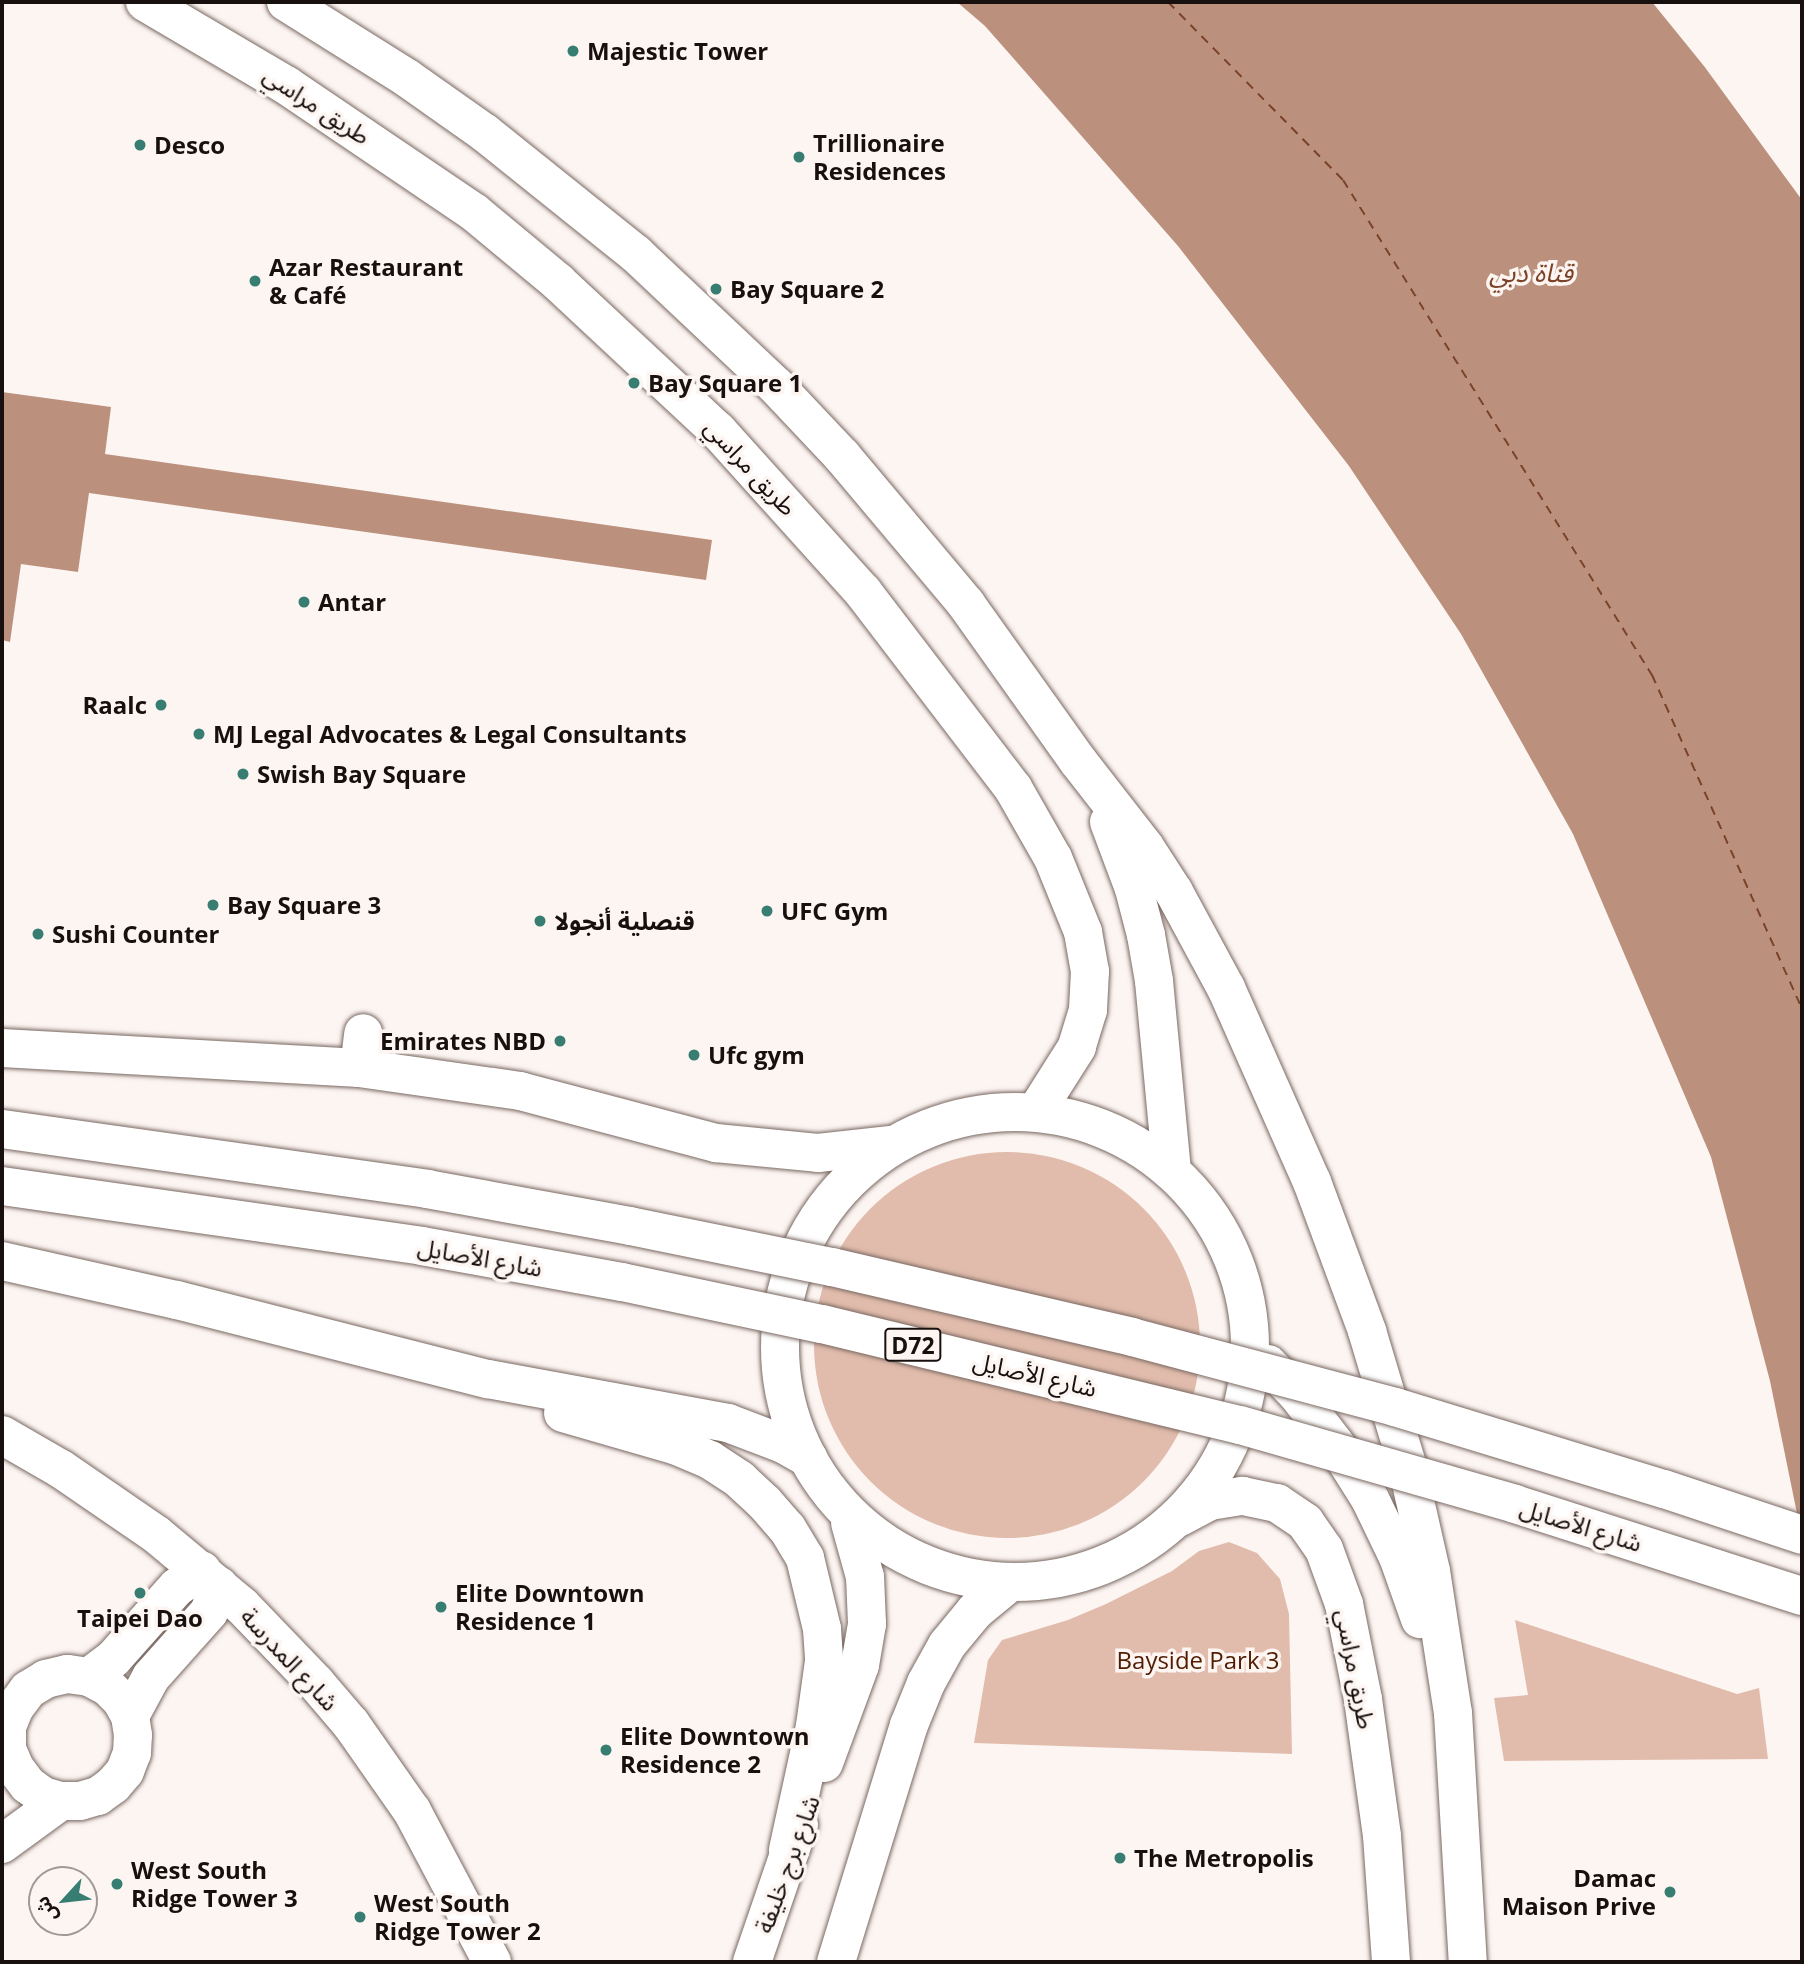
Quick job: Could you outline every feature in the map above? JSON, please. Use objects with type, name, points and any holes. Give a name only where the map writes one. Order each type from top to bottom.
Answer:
[{"type":"main road","name":"طريق مراسي","points":[[145,2],[286,85],[475,213],[640,355],[718,431],[863,592],[1013,788],[1054,858],[1083,932],[1090,971],[1088,1010],[1077,1047],[1037,1111]]},
{"type":"main road","points":[[286,2],[407,78],[485,134],[625,245],[707,319],[842,456],[905,529],[1023,681],[1078,761],[1144,847],[1201,939],[1285,1121],[1340,1256],[1391,1406],[1419,1516],[1453,1713],[1468,1962]]},
{"type":"main road","points":[[1078,761],[1119,845],[1146,934],[1154,981],[1172,1170]]},
{"type":"main road","points":[[2,1048],[361,1050],[716,1143],[818,1153],[889,1145],[960,1115],[1037,1111],[1109,1129],[1172,1170],[1215,1220],[1242,1281],[1251,1347],[1243,1410],[1218,1468],[1179,1517],[1143,1546],[1101,1567],[1055,1580],[1009,1583],[959,1576],[913,1559],[850,1523],[808,1458],[786,1403],[779,1344],[787,1285],[809,1230],[844,1183],[889,1145]]},
{"type":"main road","name":"D72","points":[[2,1129],[427,1189],[630,1226],[869,1275],[1107,1331],[1382,1404],[1652,1485],[1802,1535]]},
{"type":"main road","name":"شارع الأصايل","points":[[2,1186],[422,1246],[635,1285],[847,1329],[1240,1425],[1515,1504],[1802,1596]]},
{"type":"main road","points":[[2,1261],[282,1325],[488,1379],[728,1423],[783,1444],[808,1458]]},
{"type":"main road","points":[[1251,1347],[1297,1394],[1336,1445],[1370,1499],[1398,1558],[1420,1618],[1455,1760]]},
{"type":"main road","points":[[488,1379],[580,1419],[677,1446],[710,1460],[739,1479],[787,1528],[805,1558],[815,1594],[824,1661],[815,1726],[788,1850]]},
{"type":"main road","name":"شارع المدرسة","points":[[2,1435],[110,1501],[210,1579],[317,1682],[383,1767],[439,1857],[492,1962]]},
{"type":"main road","name":"طريق مراسي","points":[[1179,1517],[1210,1501],[1232,1497],[1243,1496],[1276,1503],[1305,1522],[1324,1549],[1344,1604],[1363,1699],[1382,1836],[1391,1962]]},
{"type":"main road","name":"شارع برج خليفة","points":[[752,1962],[775,1900],[788,1850],[839,1727],[860,1665],[867,1624],[865,1577],[850,1523]]},
{"type":"main road","points":[[89,1677],[113,1659],[177,1587],[210,1579],[209,1612],[164,1661],[143,1690],[130,1716]]},
{"type":"main road","points":[[836,1962],[909,1725],[926,1683],[947,1645],[975,1611],[1009,1583]]},
{"type":"main road","points":[[133,1637],[164,1661]]},
{"type":"main road","points":[[67,1674],[89,1677],[107,1687],[121,1700],[130,1716],[134,1735],[132,1753],[125,1771],[113,1785],[98,1796],[80,1801],[61,1801],[43,1796],[28,1785],[5,1757],[7,1727],[15,1707],[28,1690],[46,1679],[67,1674]]},
{"type":"main road","points":[[2,1844],[61,1801]]},
{"type":"green space","points":[[1007,1152],[1045,1156],[1081,1167],[1114,1185],[1143,1209],[1167,1238],[1185,1271],[1196,1307],[1200,1345],[1196,1383],[1185,1419],[1167,1452],[1143,1481],[1114,1505],[1081,1523],[1045,1534],[1007,1538],[969,1534],[933,1523],[900,1505],[871,1481],[847,1452],[829,1419],[818,1383],[814,1345],[818,1307],[829,1271],[847,1238],[871,1209],[900,1185],[933,1167],[969,1156]]},
{"type":"green space","name":"Bayside Park 3","points":[[1229,1542],[1257,1553],[1280,1579],[1289,1614],[1292,1754],[974,1743],[988,1660],[1002,1640],[1068,1620],[1106,1604],[1172,1571],[1199,1551]]},
{"type":"green space","points":[[1515,1620],[1737,1694],[1759,1688],[1768,1759],[1504,1761],[1494,1698],[1528,1695]]},
{"type":"water","name":"قناة دبي","points":[[957,2],[1652,2],[1704,66],[1802,200],[1802,1538],[1770,1381],[1711,1157],[1573,834],[1461,634],[1349,466],[1178,246],[985,26]]},
{"type":"water","points":[[2,392],[111,407],[105,454],[712,540],[706,580],[89,493],[78,572],[21,564],[10,642],[2,640]]},
{"type":"ferry route","points":[[1168,2],[1343,180],[1652,675],[1802,1008]]},
{"type":"place","name":"Majestic Tower","points":[[573,51]]},
{"type":"place","name":"Desco","points":[[140,145]]},
{"type":"place","name":"Trillionaire Residences","points":[[799,157]]},
{"type":"place","name":"Azar Restaurant & Café","points":[[255,281]]},
{"type":"place","name":"Bay Square 2","points":[[716,289]]},
{"type":"place","name":"Bay Square 1","points":[[634,383]]},
{"type":"place","name":"Antar","points":[[304,602]]},
{"type":"place","name":"Raalc","points":[[161,705]]},
{"type":"place","name":"MJ Legal Advocates & Legal Consultants","points":[[199,734]]},
{"type":"place","name":"Swish Bay Square","points":[[243,774]]},
{"type":"place","name":"Bay Square 3","points":[[213,905]]},
{"type":"place","name":"UFC Gym","points":[[767,911]]},
{"type":"place","name":"قنصلية أنجولا","points":[[540,921]]},
{"type":"place","name":"Sushi Counter","points":[[38,934]]},
{"type":"place","name":"Emirates NBD","points":[[560,1041]]},
{"type":"place","name":"Ufc gym","points":[[694,1055]]},
{"type":"place","name":"Taipei Dao","points":[[140,1593]]},
{"type":"place","name":"Elite Downtown Residence 1","points":[[441,1607]]},
{"type":"place","name":"Elite Downtown Residence 2","points":[[606,1750]]},
{"type":"place","name":"The Metropolis","points":[[1120,1858]]},
{"type":"place","name":"West South Ridge Tower 3","points":[[117,1884]]},
{"type":"place","name":"Damac Maison Prive","points":[[1670,1892]]},
{"type":"place","name":"West South Ridge Tower 2","points":[[360,1917]]}]
